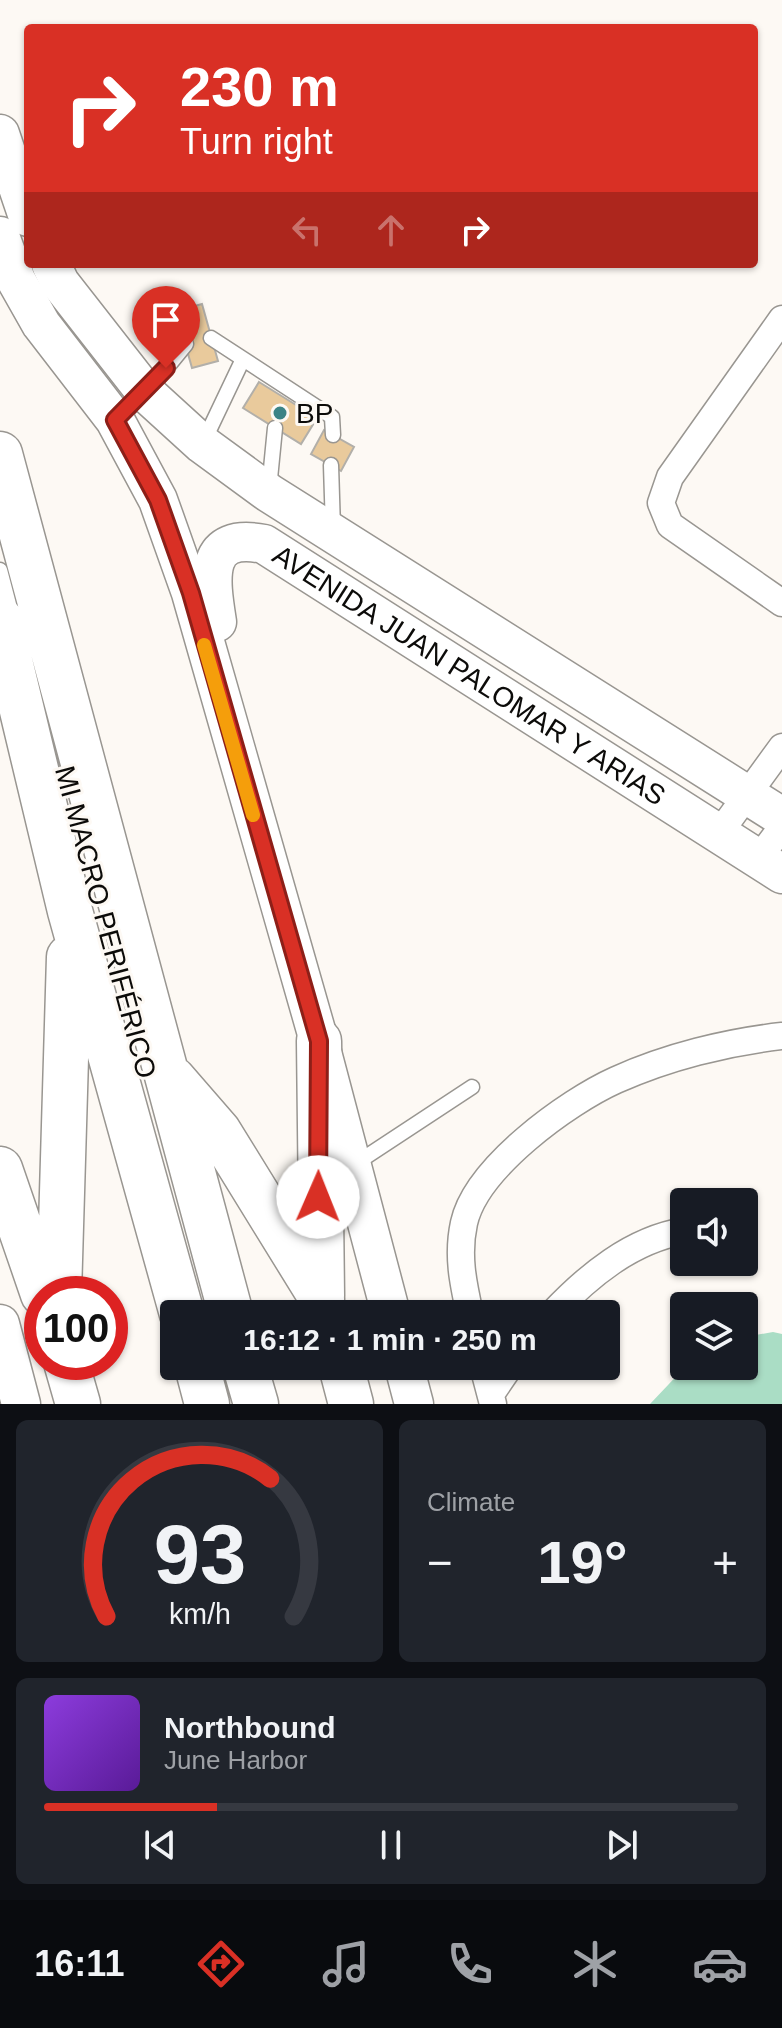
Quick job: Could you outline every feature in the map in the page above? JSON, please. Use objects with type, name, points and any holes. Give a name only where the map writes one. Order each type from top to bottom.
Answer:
[{"type":"highway","points":[[0,454],[152,1083],[226,1300]]},
{"type":"highway","points":[[12,620],[70,911],[178,1300]]},
{"type":"highway","points":[[60,1276],[70,911]]},
{"type":"highway","points":[[319,1041],[318,1197],[324,1300]]},
{"type":"highway","points":[[152,1083],[219,1132],[320,1300]]},
{"type":"highway","points":[[0,1169],[37,1276]]},
{"type":"highway","points":[[71,1380],[78,1404]]},
{"type":"highway","points":[[201,1380],[207,1404]]},
{"type":"highway","points":[[249,1380],[256,1404]]},
{"type":"highway","points":[[345,1380],[351,1404]]},
{"type":"main road","points":[[0,134],[24,205]]},
{"type":"main road","points":[[0,236],[16,280],[41,324],[115,420],[158,500],[191,593],[319,1041],[387,1300]]},
{"type":"main road","name":"AVENIDA JUAN PALOMAR Y ARIAS","points":[[53,268],[60,283],[146,393],[202,444],[269,493],[782,817]]},
{"type":"main road","name":"AVENIDA JUAN PALOMAR Y ARIAS","points":[[241,771],[212,574],[218,552],[230,543],[244,540],[284,553],[771,866]]},
{"type":"main road","points":[[0,1324],[21,1404]]},
{"type":"main road","points":[[408,1380],[414,1404]]},
{"type":"street","points":[[782,319],[670,477],[661,503],[670,525],[782,603]]},
{"type":"street","points":[[720,832],[780,751]]},
{"type":"street","points":[[771,866],[782,827]]},
{"type":"street","points":[[467,1300],[459,1261],[464,1220],[507,1154],[557,1116],[616,1080],[720,1046],[782,1036]]},
{"type":"street","points":[[568,1300],[617,1257],[660,1235],[670,1233]]},
{"type":"street","points":[[492,1399],[502,1380]]},
{"type":"lane","points":[[211,338],[279,389],[332,417],[333,435]]},
{"type":"lane","points":[[115,420],[146,393],[186,344]]},
{"type":"lane","points":[[202,444],[243,359]]},
{"type":"lane","points":[[269,493],[275,428]]},
{"type":"lane","points":[[331,465],[333,533]]},
{"type":"lane","name":"MI MACRO PERIFÉRICO","points":[[4,565],[12,620]]},
{"type":"lane","name":"MI MACRO PERIFÉRICO","points":[[4,565],[53,771]]},
{"type":"lane","name":"MI MACRO PERIFÉRICO","points":[[152,1083],[193,1300]]},
{"type":"lane","points":[[352,1167],[472,1087]]},
{"type":"lane","points":[[214,1380],[220,1404]]},
{"type":"green space","points":[[782,1334],[782,1404],[650,1404],[673,1380],[758,1380],[758,1335]]},
{"type":"building","points":[[202,304],[218,361],[192,368],[176,311]]},
{"type":"building","name":"BP","points":[[259,382],[317,418],[301,444],[243,408]]},
{"type":"building","name":"BP","points":[[324,430],[354,447],[341,471],[311,454]]},
{"type":"slow traffic","points":[[204,645],[253,815]]},
{"type":"place","name":"BP","points":[[280,413]]},
{"type":"route","points":[[166,368],[146,393],[115,420],[158,500],[191,593],[211,672],[319,1041],[318,1197]]}]
